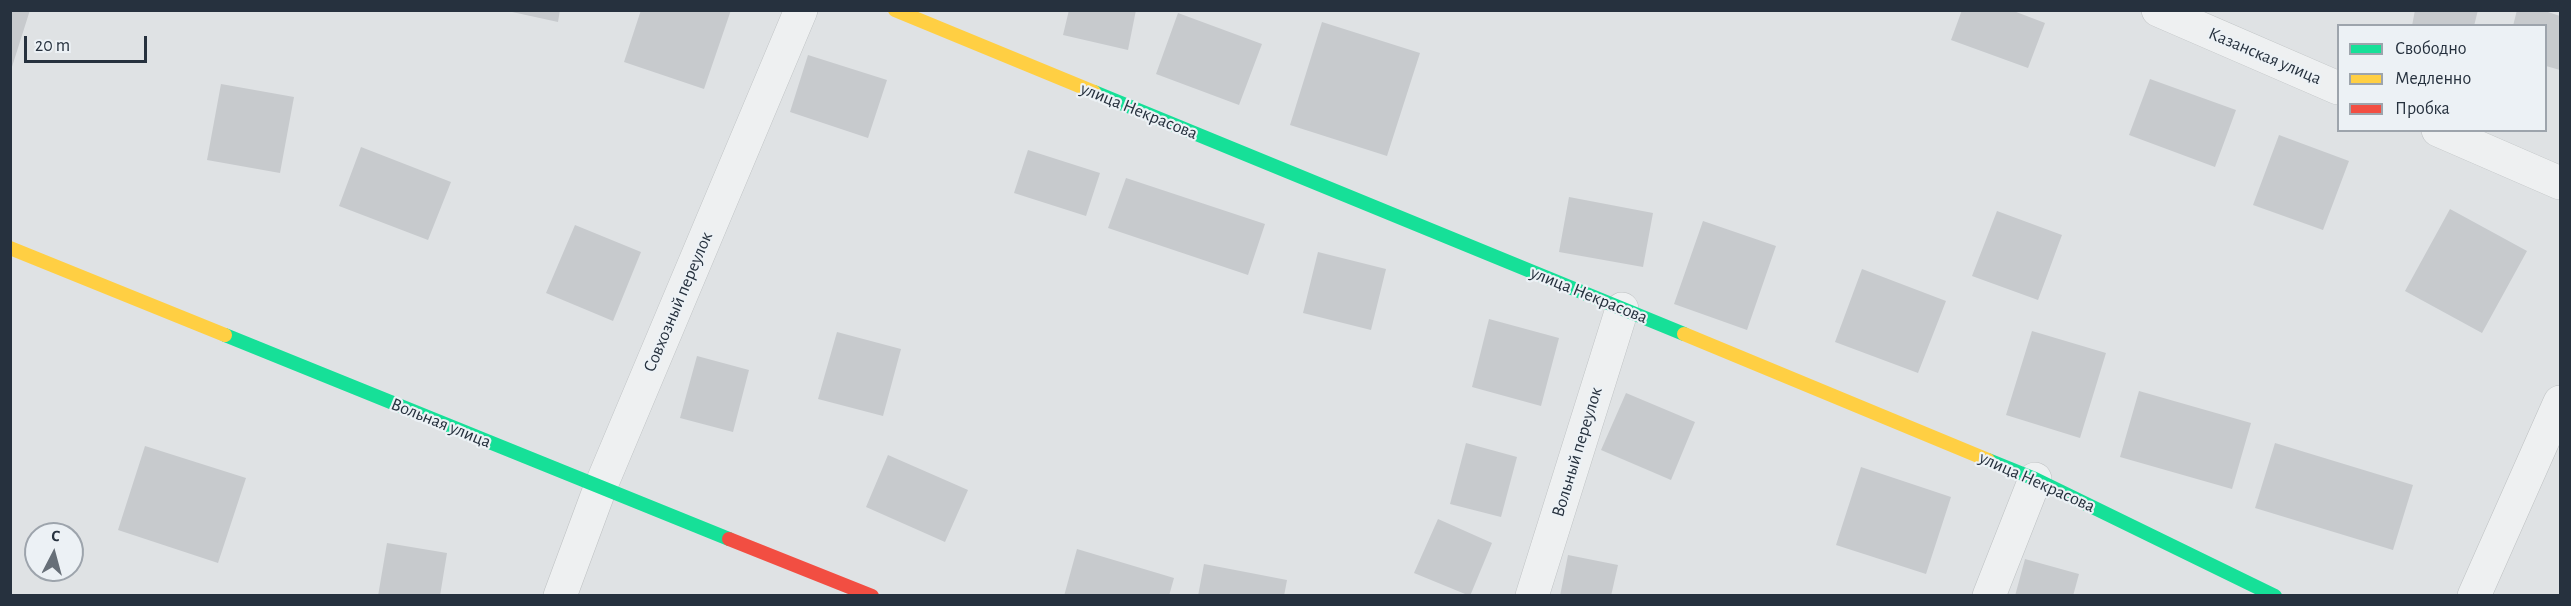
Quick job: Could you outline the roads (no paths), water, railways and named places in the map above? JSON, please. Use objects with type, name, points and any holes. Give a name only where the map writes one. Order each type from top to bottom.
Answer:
[{"type":"street","name":"Совхозный переулок","points":[[560,596],[600,488],[801,10]]},
{"type":"street","name":"улица Некрасова","points":[[895,10],[2035,479],[2276,596]]},
{"type":"street","name":"Казанская улица","points":[[2158,10],[2337,88]]},
{"type":"street","points":[[2443,132],[2560,183]]},
{"type":"street","name":"Вольная улица","points":[[10,248],[872,596]]},
{"type":"street","name":"Вольный переулок","points":[[1532,596],[1622,309]]},
{"type":"street","points":[[2474,596],[2560,402]]},
{"type":"street","points":[[1989,596],[2035,479]]}]
